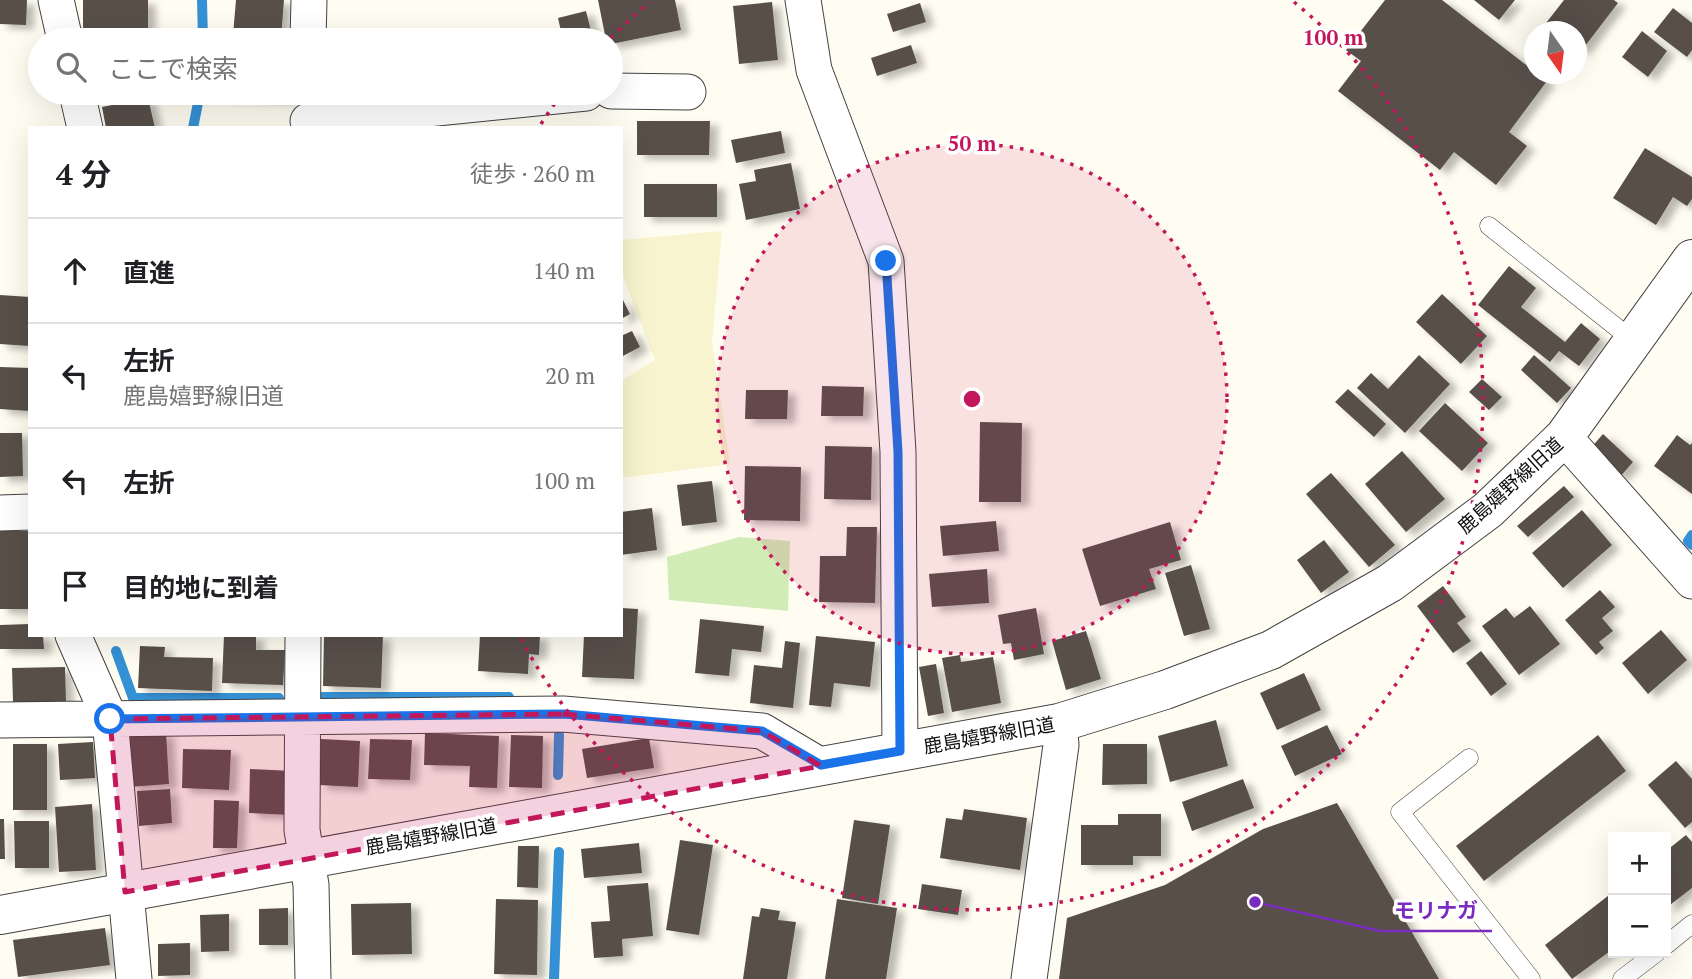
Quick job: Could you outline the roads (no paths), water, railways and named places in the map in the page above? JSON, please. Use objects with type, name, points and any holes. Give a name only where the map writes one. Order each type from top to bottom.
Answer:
[{"type":"street","points":[[56,0],[62,28]]},
{"type":"street","points":[[308,28],[309,0]]},
{"type":"street","points":[[803,0],[814,70],[886,261],[898,452],[900,751]]},
{"type":"street","points":[[623,91],[688,92]]},
{"type":"street","points":[[80,105],[85,126]]},
{"type":"street","points":[[308,114],[427,105]]},
{"type":"street","name":"鹿島嬉野線旧道","points":[[0,915],[1059,723],[1165,690],[1271,650],[1390,583],[1488,510],[1564,437],[1635,342],[1692,259]]},
{"type":"street","points":[[1564,437],[1692,581]]},
{"type":"street","points":[[0,513],[28,512]]},
{"type":"street","points":[[74,637],[110,719],[134,979]]},
{"type":"street","points":[[303,637],[302,830],[311,885],[313,979]]},
{"type":"street","points":[[0,720],[564,714],[762,731],[821,765]]},
{"type":"street","points":[[1029,979],[1061,745],[1059,723]]},
{"type":"lane","points":[[1489,226],[1635,342]]},
{"type":"lane","points":[[1469,758],[1400,812],[1531,979]]},
{"type":"lane","points":[[1671,941],[1692,924]]},
{"type":"lane","points":[[1622,979],[1649,958]]},
{"type":"waterway","points":[[202,0],[203,28]]},
{"type":"waterway","points":[[193,126],[198,105]]},
{"type":"waterway","points":[[1692,535],[1688,541],[1692,545]]},
{"type":"waterway","points":[[116,651],[133,698],[279,698]]},
{"type":"waterway","points":[[322,697],[509,697]]},
{"type":"waterway","points":[[558,775],[559,735]]},
{"type":"waterway","points":[[554,979],[559,852]]},
{"type":"place","name":"モリナガ","points":[[1255,902]]}]
